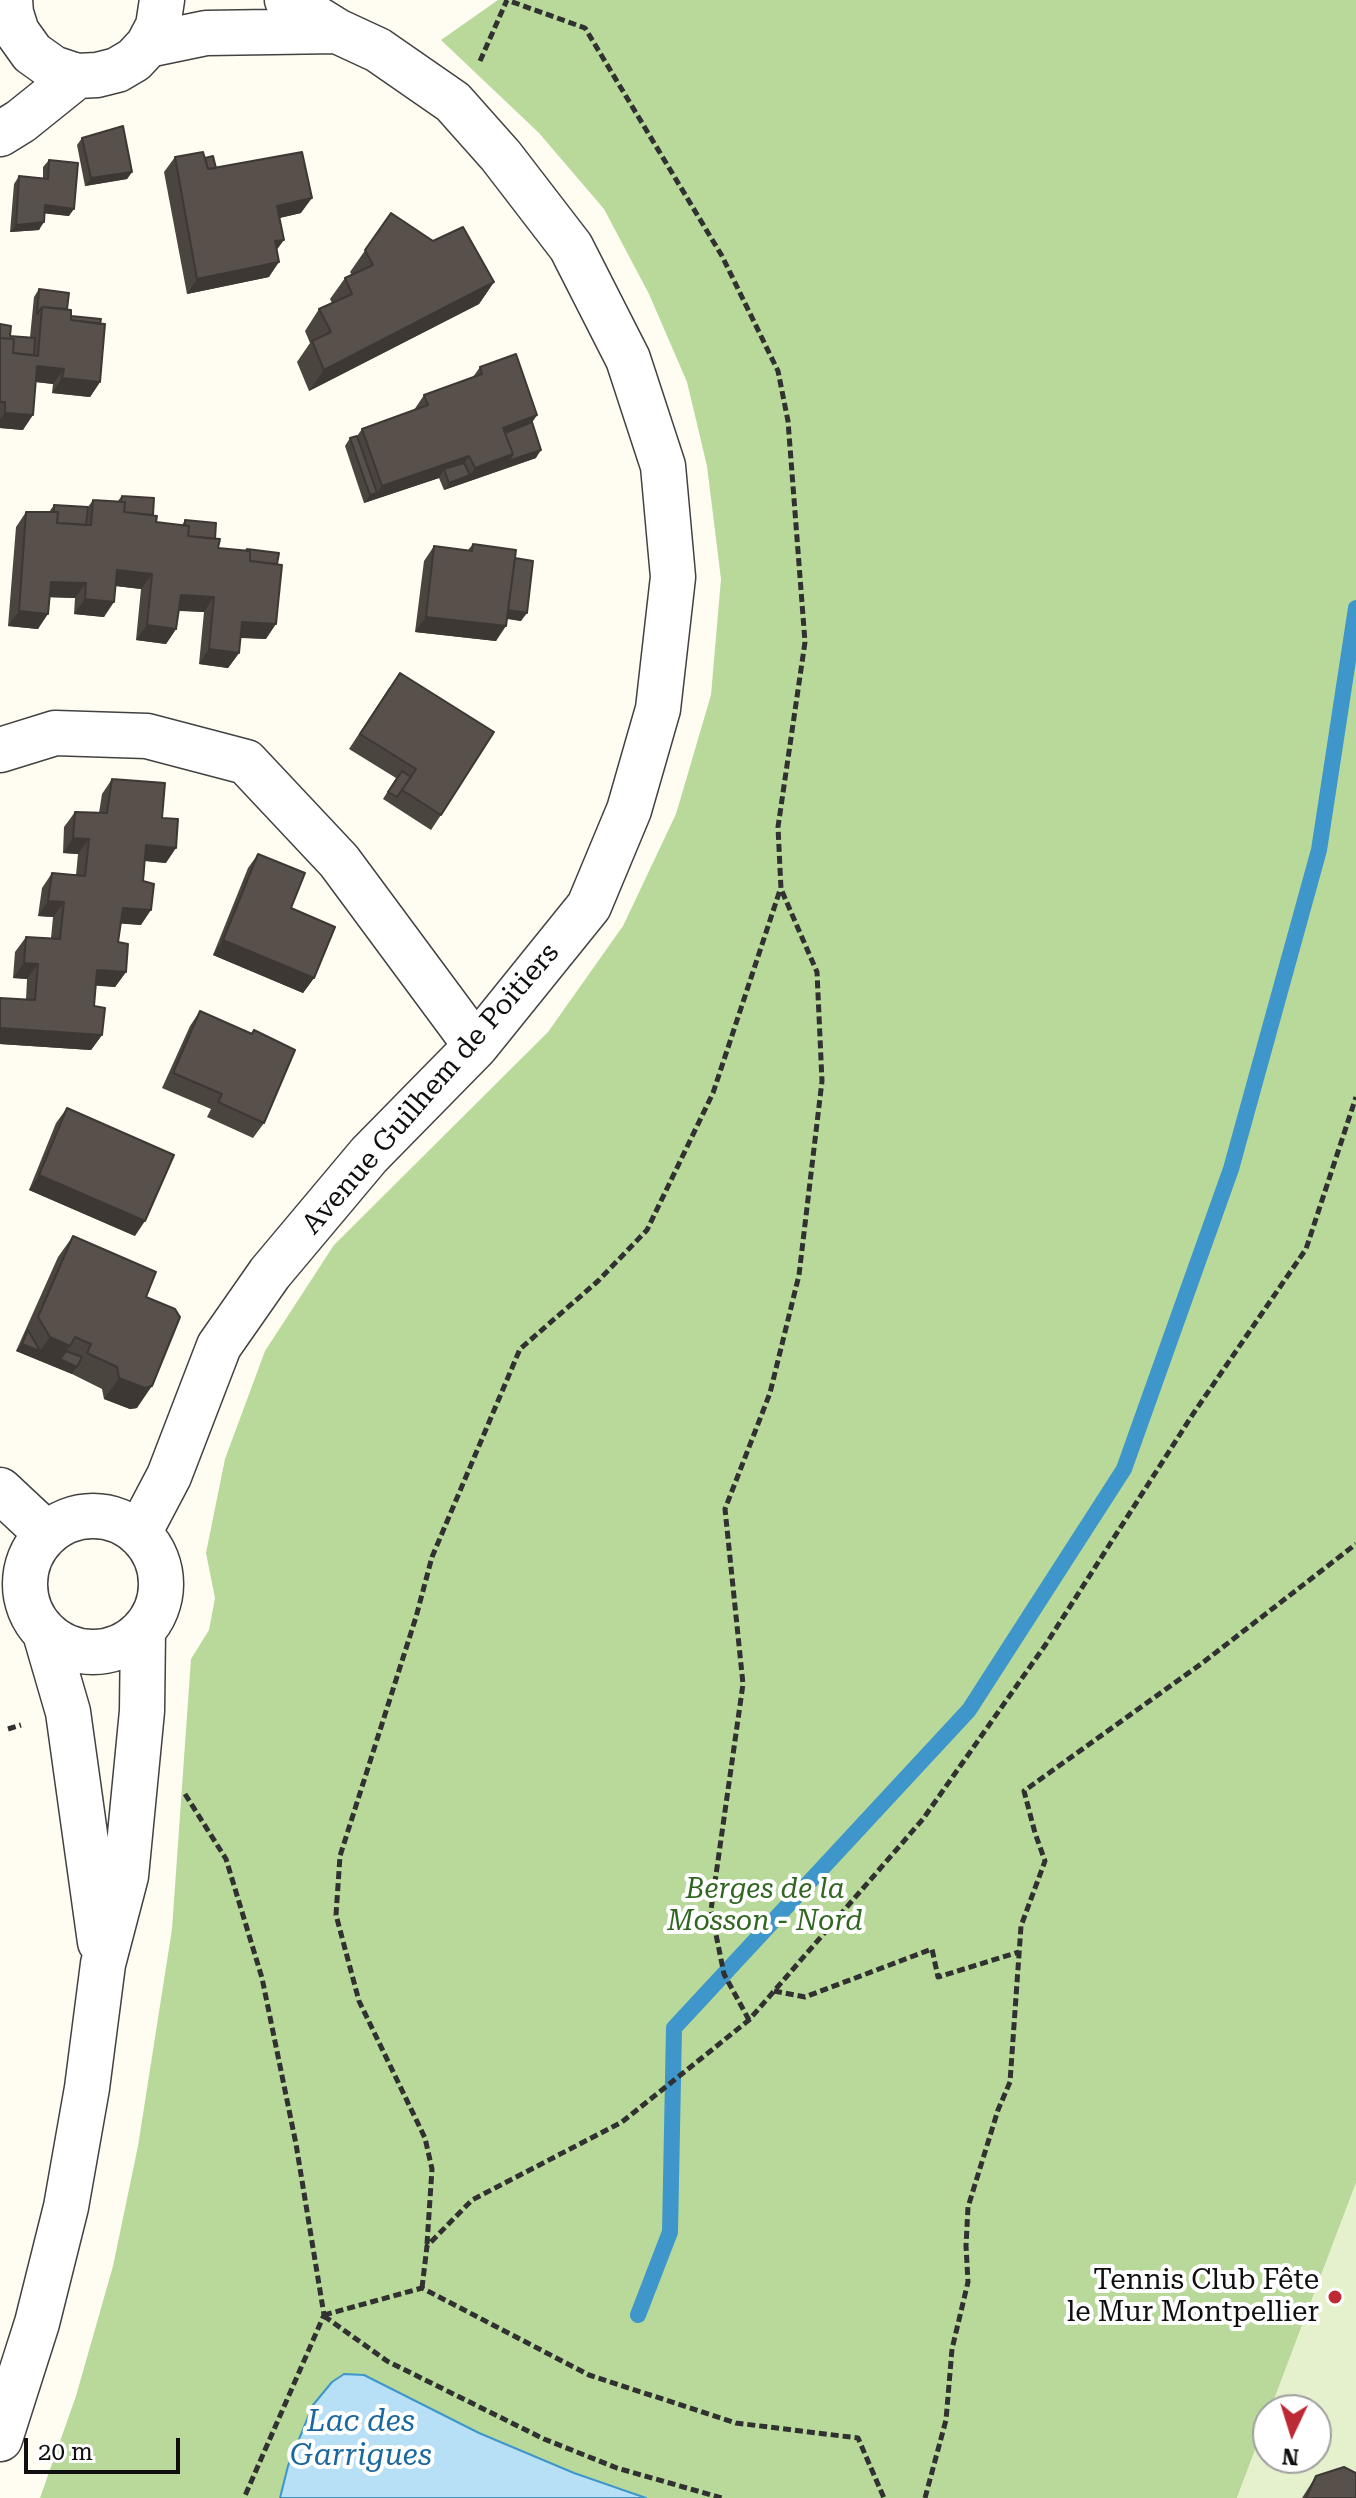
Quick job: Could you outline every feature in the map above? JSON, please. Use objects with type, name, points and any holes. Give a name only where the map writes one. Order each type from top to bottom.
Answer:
[{"type":"street","points":[[9,32],[53,68],[77,76],[97,75],[117,70],[134,60],[148,45],[158,26],[162,0]]},
{"type":"street","name":"Avenue Guilhem de Poitiers","points":[[139,1533],[169,1476],[219,1346],[270,1273],[369,1155],[476,1046],[589,906],[629,810],[658,709],[673,577],[663,466],[628,359],[571,247],[501,156],[453,102],[378,50],[337,31],[287,0]]},
{"type":"street","name":"Avenue Guilhem de Poitiers","points":[[148,45],[206,33],[337,31]]},
{"type":"street","points":[[0,134],[77,76]]},
{"type":"street","points":[[0,750],[55,733],[147,736],[246,762],[339,861],[476,1046]]},
{"type":"street","points":[[0,1490],[47,1534]]},
{"type":"street","points":[[102,1516],[122,1522],[139,1533],[153,1550],[160,1570],[161,1592],[155,1612],[143,1631],[126,1644],[105,1651],[84,1651],[62,1645],[45,1633],[27,1603],[25,1585],[27,1566],[34,1548],[47,1534],[63,1522],[102,1516]]},
{"type":"street","points":[[0,2439],[37,2323],[66,2207],[87,2088],[103,1964],[126,1876],[142,1711],[143,1631]]},
{"type":"street","points":[[45,1633],[68,1712],[103,1964]]},
{"type":"path","points":[[453,102],[482,57],[507,0],[585,28],[722,256],[778,371],[788,421],[805,642],[778,827],[781,889],[817,972],[822,1081],[799,1275],[770,1393],[725,1509],[743,1684],[711,1910],[724,1974],[749,2020]]},
{"type":"path","points":[[422,2288],[432,2169],[425,2138],[359,2001],[336,1915],[340,1856],[432,1557],[520,1349],[598,1281],[647,1230],[713,1093],[781,889]]},
{"type":"path","points":[[427,2246],[472,2200],[622,2122],[749,2020],[923,1819],[1046,1644],[1193,1414],[1306,1249],[1356,1097]]},
{"type":"path","points":[[925,2498],[946,2420],[952,2349],[968,2282],[968,2207],[998,2110],[1010,2082],[1021,1926],[1045,1861],[1024,1791],[1201,1664],[1356,1544]]},
{"type":"path","points":[[178,1782],[226,1859],[262,1978],[296,2144],[324,2315],[244,2498]]},
{"type":"path","points":[[774,1991],[805,1997],[932,1949],[938,1977],[1019,1952]]},
{"type":"path","points":[[324,2315],[422,2288],[589,2375],[736,2423],[858,2438],[884,2498]]},
{"type":"path","points":[[324,2315],[387,2361],[544,2439],[617,2468],[722,2498]]},
{"type":"green space","name":"Berges de la Mosson - Nord","points":[[498,0],[1356,0],[1356,2183],[1276,2394],[1252,2394],[1252,2458],[1237,2498],[646,2498],[574,2473],[479,2433],[364,2375],[344,2374],[332,2382],[288,2466],[280,2498],[40,2498],[76,2396],[113,2266],[138,2146],[172,1929],[191,1659],[209,1630],[215,1598],[206,1553],[225,1459],[265,1351],[334,1245],[548,1032],[623,926],[676,814],[711,695],[721,579],[707,466],[687,382],[649,294],[604,209],[539,133],[441,40]]},
{"type":"green space","name":"Tennis Club Fête le Mur Montpellier","points":[[1356,2183],[1356,2498],[1237,2498],[1252,2458],[1252,2474],[1332,2474],[1332,2394],[1276,2394]]},
{"type":"water","name":"Lac des Garrigues","points":[[344,2374],[364,2375],[479,2433],[574,2473],[646,2498],[280,2498],[288,2466],[313,2405],[332,2382]]},
{"type":"building","points":[[123,126],[132,172],[91,178],[82,138]]},
{"type":"building","points":[[203,152],[208,169],[302,152],[312,198],[277,206],[284,240],[275,241],[279,262],[197,279],[175,157]]},
{"type":"building","points":[[213,156],[216,168],[208,169],[205,158]]},
{"type":"building","points":[[49,160],[78,163],[74,209],[45,205],[44,222],[16,225],[19,176],[48,179]]},
{"type":"building","points":[[391,213],[433,241],[463,227],[494,282],[324,370],[312,341],[331,332],[319,309],[352,294],[345,278],[373,265],[365,250]]},
{"type":"building","points":[[39,289],[69,293],[67,309],[42,307],[37,314]]},
{"type":"building","points":[[42,307],[71,310],[71,320],[105,324],[100,382],[62,378],[64,369],[37,366],[33,415],[5,413],[5,402],[0,402],[0,338],[14,339],[13,353],[38,356]]},
{"type":"building","points":[[71,316],[101,319],[100,324],[71,320]]},
{"type":"building","points":[[0,324],[11,326],[10,336],[35,338],[34,355],[13,353],[14,339],[0,338]]},
{"type":"building","points":[[516,354],[537,415],[503,428],[513,454],[475,468],[469,456],[382,486],[362,429],[428,405],[424,395],[482,374],[480,367]]},
{"type":"building","points":[[532,422],[541,450],[508,461],[513,454],[505,433]]},
{"type":"building","points":[[357,436],[377,493],[370,495],[350,438]]},
{"type":"building","points":[[464,463],[470,475],[449,483],[444,469]]},
{"type":"building","points":[[122,496],[154,498],[153,515],[124,512]]},
{"type":"building","points":[[93,500],[125,502],[124,512],[157,516],[156,522],[189,526],[188,536],[220,539],[218,548],[250,551],[250,561],[282,565],[276,624],[242,622],[239,653],[209,649],[214,597],[181,595],[176,629],[147,625],[152,574],[117,570],[114,602],[85,599],[86,583],[51,582],[48,614],[19,611],[26,512],[58,512],[57,523],[91,525]]},
{"type":"building","points":[[54,505],[88,507],[86,525],[57,523],[58,512],[54,512]]},
{"type":"building","points":[[185,520],[216,523],[215,539],[188,536],[189,526],[185,525]]},
{"type":"building","points":[[473,544],[516,550],[506,626],[426,617],[434,546],[472,551]]},
{"type":"building","points":[[247,549],[279,553],[277,564],[250,561],[250,551]]},
{"type":"building","points":[[515,558],[533,561],[527,613],[508,610]]},
{"type":"building","points":[[400,673],[494,732],[441,815],[402,790],[416,769],[360,734]]},
{"type":"building","points":[[402,771],[411,777],[397,797],[388,792]]},
{"type":"building","points":[[112,779],[165,783],[162,818],[178,819],[176,848],[146,845],[143,881],[154,884],[151,910],[123,908],[118,942],[128,944],[126,972],[97,970],[94,1006],[105,1008],[102,1035],[0,1028],[0,998],[35,1000],[38,964],[24,963],[26,937],[60,939],[64,902],[48,901],[52,873],[85,876],[89,839],[73,838],[75,812],[107,813]]},
{"type":"building","points":[[258,854],[305,873],[291,908],[335,927],[314,978],[223,940]]},
{"type":"building","points":[[200,1011],[252,1034],[254,1030],[295,1050],[264,1123],[218,1102],[222,1094],[173,1073]]},
{"type":"building","points":[[67,1108],[174,1155],[145,1221],[39,1175]]},
{"type":"building","points":[[73,1236],[156,1272],[146,1297],[175,1309],[180,1317],[152,1386],[145,1388],[119,1378],[117,1367],[87,1353],[91,1344],[75,1337],[70,1346],[50,1337],[38,1317]]},
{"type":"building","points":[[28,1330],[40,1351],[22,1344]]},
{"type":"building","points":[[66,1351],[82,1357],[77,1367],[60,1359]]},
{"type":"building","points":[[1344,2467],[1356,2473],[1356,2498],[1306,2498],[1316,2476],[1332,2474],[1332,2471]]},
{"type":"waterway","points":[[638,2315],[670,2232],[674,2028],[969,1710],[1124,1469],[1231,1169],[1319,850],[1356,608]]},
{"type":"place","name":"Tennis Club Fête le Mur Montpellier","points":[[1335,2297]]}]
